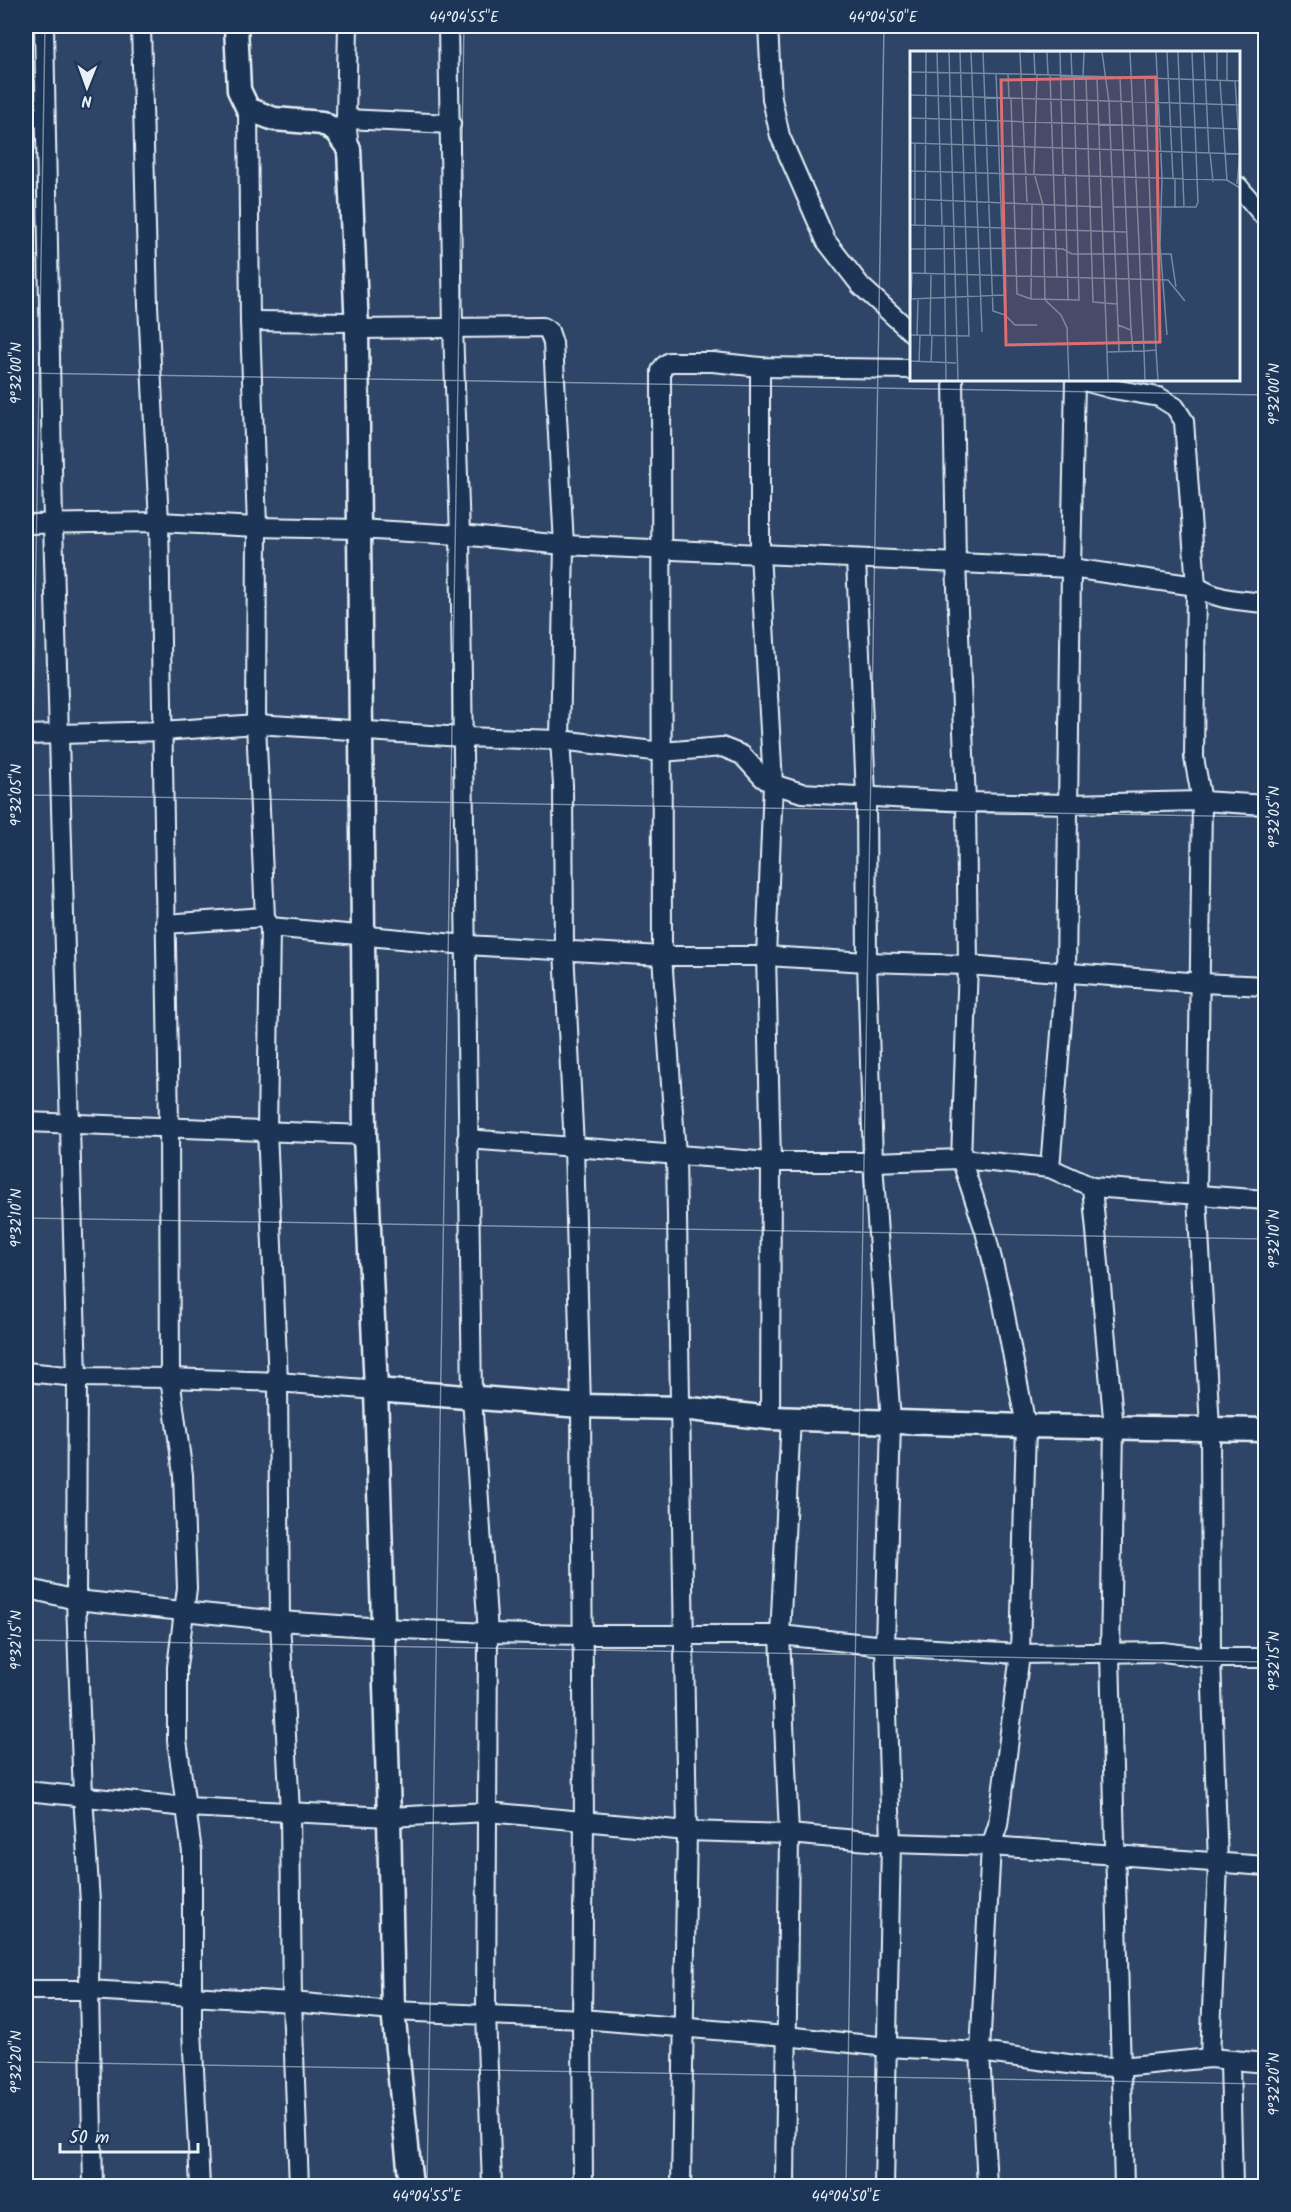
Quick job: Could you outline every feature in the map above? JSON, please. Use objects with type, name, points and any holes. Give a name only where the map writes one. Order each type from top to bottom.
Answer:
[{"type":"street","points":[[44,26],[52,523],[77,1377],[76,1600],[83,1796],[90,1902],[89,1990],[93,2187]]},
{"type":"street","points":[[141,26],[148,305],[159,522],[169,1126],[170,1378],[183,1475],[187,1588],[177,1667],[177,1740],[192,1852],[192,1997],[200,2187]]},
{"type":"street","points":[[236,26],[239,90],[248,109],[250,321],[257,527],[256,724],[267,922],[267,1130],[278,1382],[280,1621],[290,1812],[292,2002],[299,2187]]},
{"type":"street","points":[[348,26],[346,119],[356,326],[365,1135],[376,1390],[393,2011],[411,2187]]},
{"type":"street","points":[[448,26],[453,327],[460,535],[472,1398],[488,1633],[486,2013],[492,2187]]},
{"type":"street","points":[[768,26],[772,99],[780,136],[826,241],[861,286],[910,331]]},
{"type":"street","points":[[248,109],[274,119],[322,123],[336,131],[349,149]]},
{"type":"street","points":[[26,118],[45,117]]},
{"type":"street","points":[[346,119],[451,124]]},
{"type":"street","points":[[1240,187],[1266,219]]},
{"type":"street","points":[[250,321],[356,326],[543,327],[549,331],[553,343],[564,545],[560,740],[563,785],[564,950],[574,1148],[581,1406],[584,1822],[583,2187]]},
{"type":"street","points":[[681,2187],[687,1830],[676,1155],[662,956],[661,378],[664,366],[669,362],[713,362],[760,368],[910,369]]},
{"type":"street","points":[[760,368],[760,553],[773,784],[766,956],[781,1418],[780,1635],[789,1834],[785,2187]]},
{"type":"street","points":[[953,381],[956,563],[966,802],[968,966],[962,1159],[985,1231],[999,1288],[1026,1426],[1020,1654],[998,1825],[991,1846],[980,2052],[987,2187]]},
{"type":"street","points":[[1050,1168],[1066,972],[1075,381]]},
{"type":"street","points":[[1084,381],[1159,397],[1175,407],[1184,421],[1196,586],[1194,758],[1202,801],[1197,1196],[1210,1428],[1211,1658],[1218,1864],[1210,2058]]},
{"type":"street","points":[[26,524],[159,522],[358,529],[460,535],[564,545],[1071,568],[1196,586],[1211,596],[1266,603]]},
{"type":"street","points":[[856,559],[866,796],[867,962],[873,1162],[891,1422],[885,1646],[891,1843],[884,2187]]},
{"type":"street","points":[[26,735],[163,731],[256,724],[462,737],[560,740],[663,752],[722,747],[742,755],[763,778],[773,784],[802,793],[966,802],[1069,804],[1202,801],[1266,805]]},
{"type":"street","points":[[165,924],[267,922],[364,937],[466,945],[662,956],[766,956],[968,966],[1266,986]]},
{"type":"street","points":[[26,1122],[365,1135]]},
{"type":"street","points":[[467,1139],[771,1162],[962,1159],[1050,1168],[1092,1188],[1266,1200]]},
{"type":"street","points":[[1092,1188],[1114,1428],[1110,1654],[1124,2187]]},
{"type":"street","points":[[26,1372],[77,1377],[278,1382],[581,1406],[681,1408],[781,1418],[1026,1426],[1266,1430]]},
{"type":"street","points":[[26,1588],[76,1600],[280,1621],[382,1628],[582,1635],[780,1635],[885,1646],[1020,1654],[1163,1652],[1211,1658],[1266,1658]]},
{"type":"street","points":[[26,1791],[187,1808],[389,1816],[488,1812],[687,1830],[789,1834],[891,1843],[991,1846],[1266,1866]]},
{"type":"street","points":[[26,1990],[89,1990],[292,2002],[393,2011],[486,2013],[582,2019],[786,2036],[887,2048],[980,2052],[1083,2066],[1121,2067],[1210,2058],[1266,2063]]},
{"type":"street","points":[[1230,2061],[1233,2187]]}]
